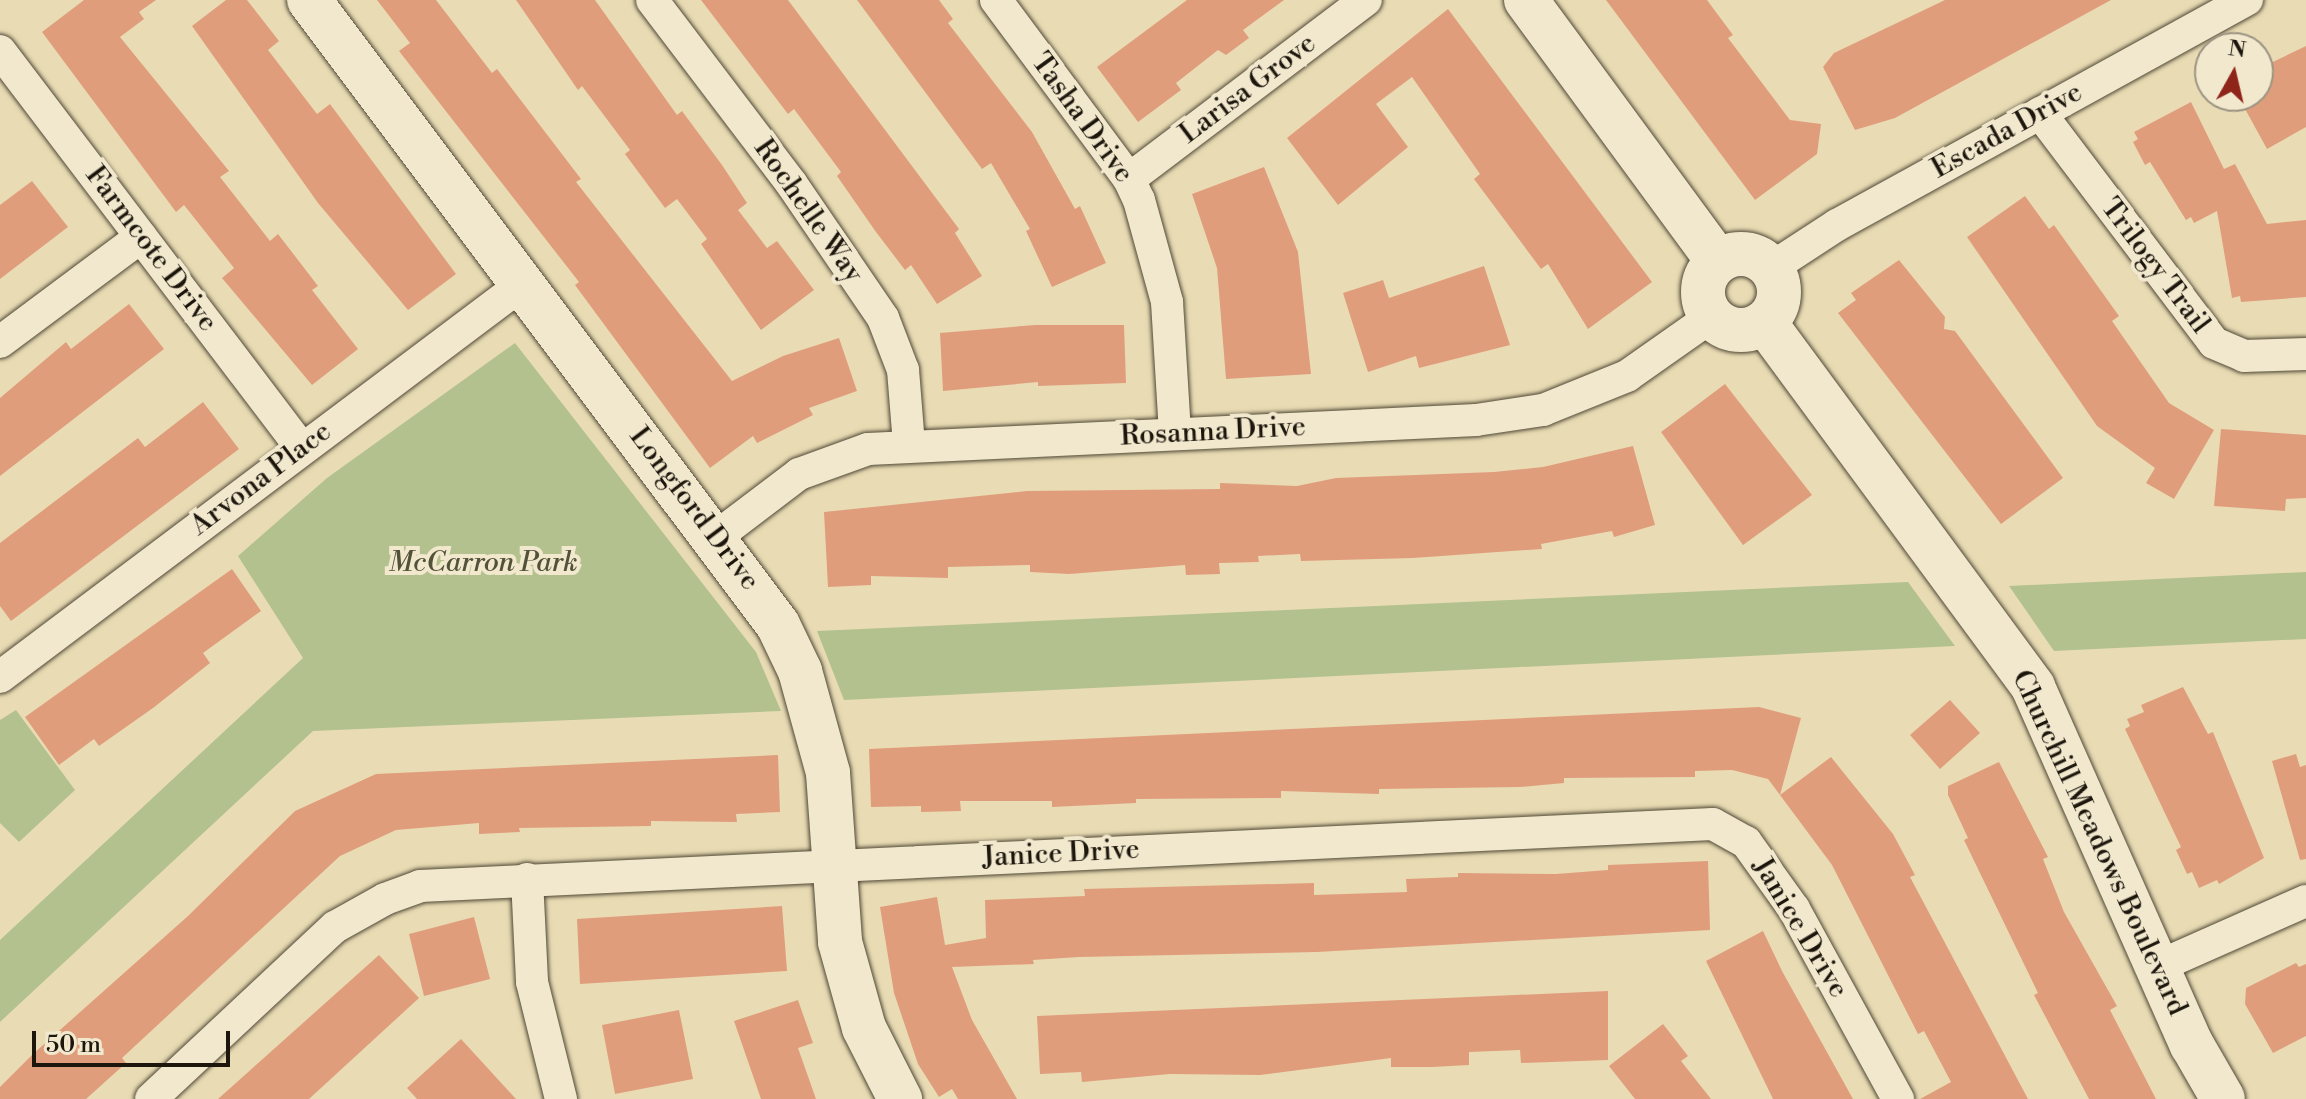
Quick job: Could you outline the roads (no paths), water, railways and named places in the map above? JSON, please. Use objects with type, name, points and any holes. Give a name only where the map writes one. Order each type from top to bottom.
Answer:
[{"type":"street","name":"Longford Drive","points":[[309,0],[716,537],[778,625],[800,671],[828,773],[840,942],[864,1028],[900,1099]]},
{"type":"street","name":"Rochelle Way","points":[[652,0],[791,183],[883,318],[903,370],[909,445]]},
{"type":"street","name":"Tasha Drive","points":[[996,0],[1129,179],[1167,302],[1175,433]]},
{"type":"street","name":"Larisa Grove","points":[[1129,179],[1366,0]]},
{"type":"street","points":[[1526,0],[1718,261]]},
{"type":"street","name":"Escada Drive","points":[[1771,268],[1837,225],[2247,0]]},
{"type":"street","name":"Farmcote Drive","points":[[0,51],[301,448]]},
{"type":"street","name":"Trilogy Trail","points":[[2040,113],[2214,343],[2244,356],[2306,354]]},
{"type":"street","points":[[0,342],[141,237]]},
{"type":"street","points":[[1746,254],[1771,268],[1780,291],[1765,323],[1736,331],[1711,317],[1702,288],[1718,261],[1746,254]]},
{"type":"street","name":"Arvona Place","points":[[0,677],[524,283]]},
{"type":"street","name":"Rosanna Drive","points":[[716,537],[816,465],[868,449],[1476,420],[1543,410],[1627,376],[1711,317]]},
{"type":"street","name":"Churchill Meadows Boulevard","points":[[1765,323],[2033,687],[2192,1045],[2223,1099]]},
{"type":"street","name":"Janice Drive","points":[[151,1099],[335,927],[385,899],[420,886],[1713,824],[1746,842],[1794,909],[1898,1099]]},
{"type":"street","points":[[527,879],[532,982],[561,1099]]},
{"type":"street","points":[[2157,967],[2306,901]]},
{"type":"park label","name":"McCarron Park","points":[[483,563]]}]
